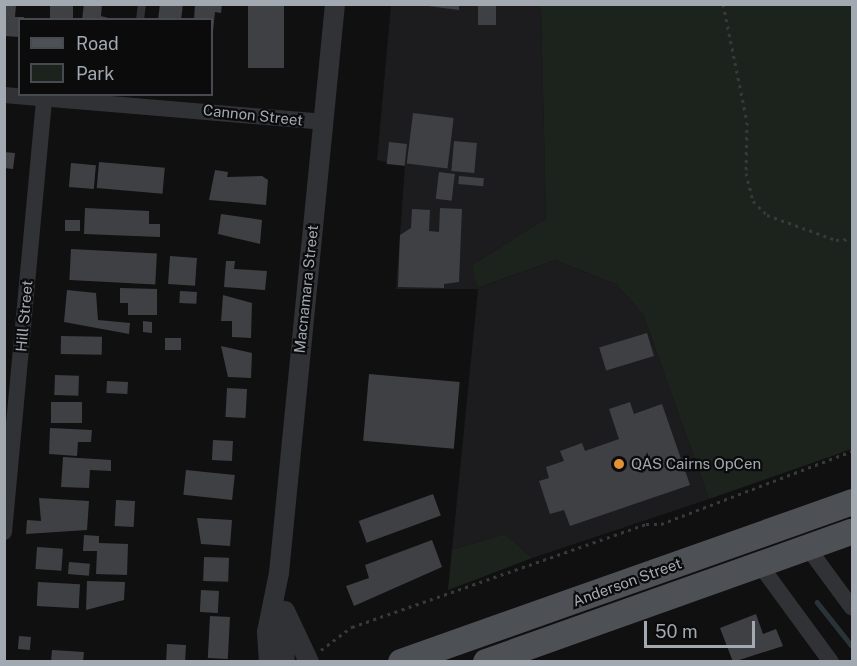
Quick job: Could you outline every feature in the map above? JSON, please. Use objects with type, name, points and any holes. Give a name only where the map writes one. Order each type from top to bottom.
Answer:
[{"type":"main road","name":"Anderson Street","points":[[401,662],[852,502]]},
{"type":"main road","name":"Anderson Street","points":[[486,662],[852,532]]},
{"type":"street","name":"Macnamara Street","points":[[269,662],[267,632],[279,573],[335,4]]},
{"type":"street","name":"Cannon Street","points":[[4,95],[44,99],[132,99],[323,122]]},
{"type":"street","name":"Hill Street","points":[[4,532],[44,99]]},
{"type":"street","points":[[807,548],[852,608]]},
{"type":"street","points":[[760,566],[831,662]]},
{"type":"street","name":"Macnamara Street","points":[[279,573],[285,662]]},
{"type":"street","points":[[281,600],[295,640],[312,659]]},
{"type":"path","points":[[723,4],[747,122],[746,173],[753,201],[767,215],[836,240],[852,239]]},
{"type":"path","points":[[312,659],[352,627],[646,524],[661,524],[852,451]]},
{"type":"shaded area","points":[[391,5],[541,5],[546,219],[472,265],[479,288],[555,260],[616,284],[643,314],[709,499],[532,558],[505,534],[452,550],[478,289],[396,289],[405,166],[377,160]]},
{"type":"green space","points":[[541,5],[852,5],[852,449],[709,499],[643,314],[616,284],[555,260],[478,288],[472,265],[546,219]]},
{"type":"green space","points":[[505,534],[532,558],[448,590],[452,550]]},
{"type":"building","points":[[4,4],[16,5],[15,17],[24,17],[18,18],[18,37],[4,36]]},
{"type":"building","points":[[50,4],[73,4],[73,18],[50,18]]},
{"type":"building","points":[[84,4],[102,4],[101,16],[108,18],[82,18]]},
{"type":"building","points":[[160,4],[183,4],[181,18],[158,18]]},
{"type":"building","points":[[195,4],[222,4],[221,13],[215,12],[213,31],[213,18],[194,18]]},
{"type":"building","points":[[248,4],[284,4],[284,68],[248,68]]},
{"type":"building","points":[[412,4],[459,4],[459,10]]},
{"type":"building","points":[[478,4],[496,4],[496,25],[478,25]]},
{"type":"building","points":[[413,113],[454,118],[447,169],[407,164]]},
{"type":"building","points":[[454,141],[477,143],[474,173],[451,171]]},
{"type":"building","points":[[389,142],[407,144],[405,166],[387,164]]},
{"type":"building","points":[[4,152],[15,153],[13,169],[4,168]]},
{"type":"building","points":[[99,162],[165,168],[162,194],[97,188]]},
{"type":"building","points":[[71,163],[96,165],[94,189],[69,187]]},
{"type":"building","points":[[215,170],[228,172],[227,177],[262,176],[268,180],[266,205],[209,200]]},
{"type":"building","points":[[439,172],[455,174],[452,201],[436,199]]},
{"type":"building","points":[[459,176],[484,178],[483,186],[458,184]]},
{"type":"building","points":[[85,208],[149,211],[149,224],[160,224],[160,237],[84,234]]},
{"type":"building","points":[[440,208],[462,209],[459,282],[444,284],[444,288],[398,287],[400,235],[411,228],[412,209],[430,210],[429,231],[439,232]]},
{"type":"building","points":[[221,214],[262,220],[260,244],[218,234]]},
{"type":"building","points":[[65,220],[80,220],[80,231],[65,231]]},
{"type":"building","points":[[71,249],[157,254],[155,284],[69,280]]},
{"type":"building","points":[[170,256],[197,258],[195,286],[168,284]]},
{"type":"building","points":[[226,261],[235,261],[234,269],[267,271],[265,290],[224,287]]},
{"type":"building","points":[[120,288],[157,289],[157,315],[128,315],[128,303],[120,303]]},
{"type":"building","points":[[67,290],[96,293],[98,320],[130,323],[129,334],[64,322]]},
{"type":"building","points":[[180,291],[197,292],[196,304],[179,303]]},
{"type":"building","points":[[223,295],[252,303],[251,338],[232,337],[232,321],[221,321]]},
{"type":"building","points":[[143,321],[152,322],[152,333],[143,332]]},
{"type":"building","points":[[647,333],[654,356],[606,371],[599,348]]},
{"type":"building","points":[[61,336],[102,337],[102,355],[61,354]]},
{"type":"building","points":[[165,338],[181,338],[181,350],[165,350]]},
{"type":"building","points":[[221,346],[252,353],[251,378],[228,377]]},
{"type":"building","points":[[369,374],[460,382],[454,449],[363,441]]},
{"type":"building","points":[[55,375],[79,376],[78,396],[54,395]]},
{"type":"building","points":[[107,381],[128,382],[127,394],[106,393]]},
{"type":"building","points":[[227,388],[247,389],[245,418],[225,417]]},
{"type":"building","points":[[51,402],[82,402],[82,423],[51,423]]},
{"type":"building","name":"QAS Cairns OpCen","points":[[630,402],[634,414],[662,404],[690,485],[570,526],[564,510],[550,514],[539,481],[549,478],[546,467],[564,461],[560,451],[582,443],[585,451],[619,439],[609,409]]},
{"type":"building","points":[[50,428],[92,430],[91,442],[78,442],[77,456],[49,454]]},
{"type":"building","points":[[213,440],[233,441],[232,461],[212,460]]},
{"type":"building","points":[[63,457],[111,460],[111,471],[90,470],[89,488],[61,487]]},
{"type":"building","points":[[186,470],[235,475],[232,500],[183,495]]},
{"type":"building","points":[[433,494],[441,516],[367,543],[359,521]]},
{"type":"building","points":[[39,498],[89,501],[87,530],[26,534],[27,520],[41,521]]},
{"type":"building","points":[[116,500],[135,501],[134,527],[115,526]]},
{"type":"building","points":[[197,518],[232,520],[230,546],[201,544]]},
{"type":"building","points":[[84,535],[99,536],[99,543],[128,544],[127,575],[96,574],[97,551],[83,551]]},
{"type":"building","points":[[432,540],[442,567],[354,606],[346,586],[369,578],[365,565]]},
{"type":"building","points":[[37,547],[63,549],[61,571],[35,569]]},
{"type":"building","points":[[204,557],[229,558],[228,582],[203,581]]},
{"type":"building","points":[[69,562],[90,564],[89,576],[68,574]]},
{"type":"building","points":[[87,581],[125,582],[124,600],[86,610]]},
{"type":"building","points":[[38,582],[80,584],[79,608],[37,606]]},
{"type":"building","points":[[201,590],[219,591],[218,613],[200,612]]},
{"type":"building","points":[[756,614],[763,634],[776,629],[783,646],[733,662],[720,628]]},
{"type":"building","points":[[210,616],[230,617],[228,659],[208,658]]},
{"type":"building","points":[[19,636],[31,637],[30,650],[18,649]]},
{"type":"building","points":[[167,644],[186,645],[185,662],[166,662]]},
{"type":"building","points":[[52,650],[84,652],[83,662],[51,662]]},
{"type":"waterway","points":[[817,602],[852,646]]},
{"type":"place","name":"QAS Cairns OpCen","points":[[619,464]]}]
